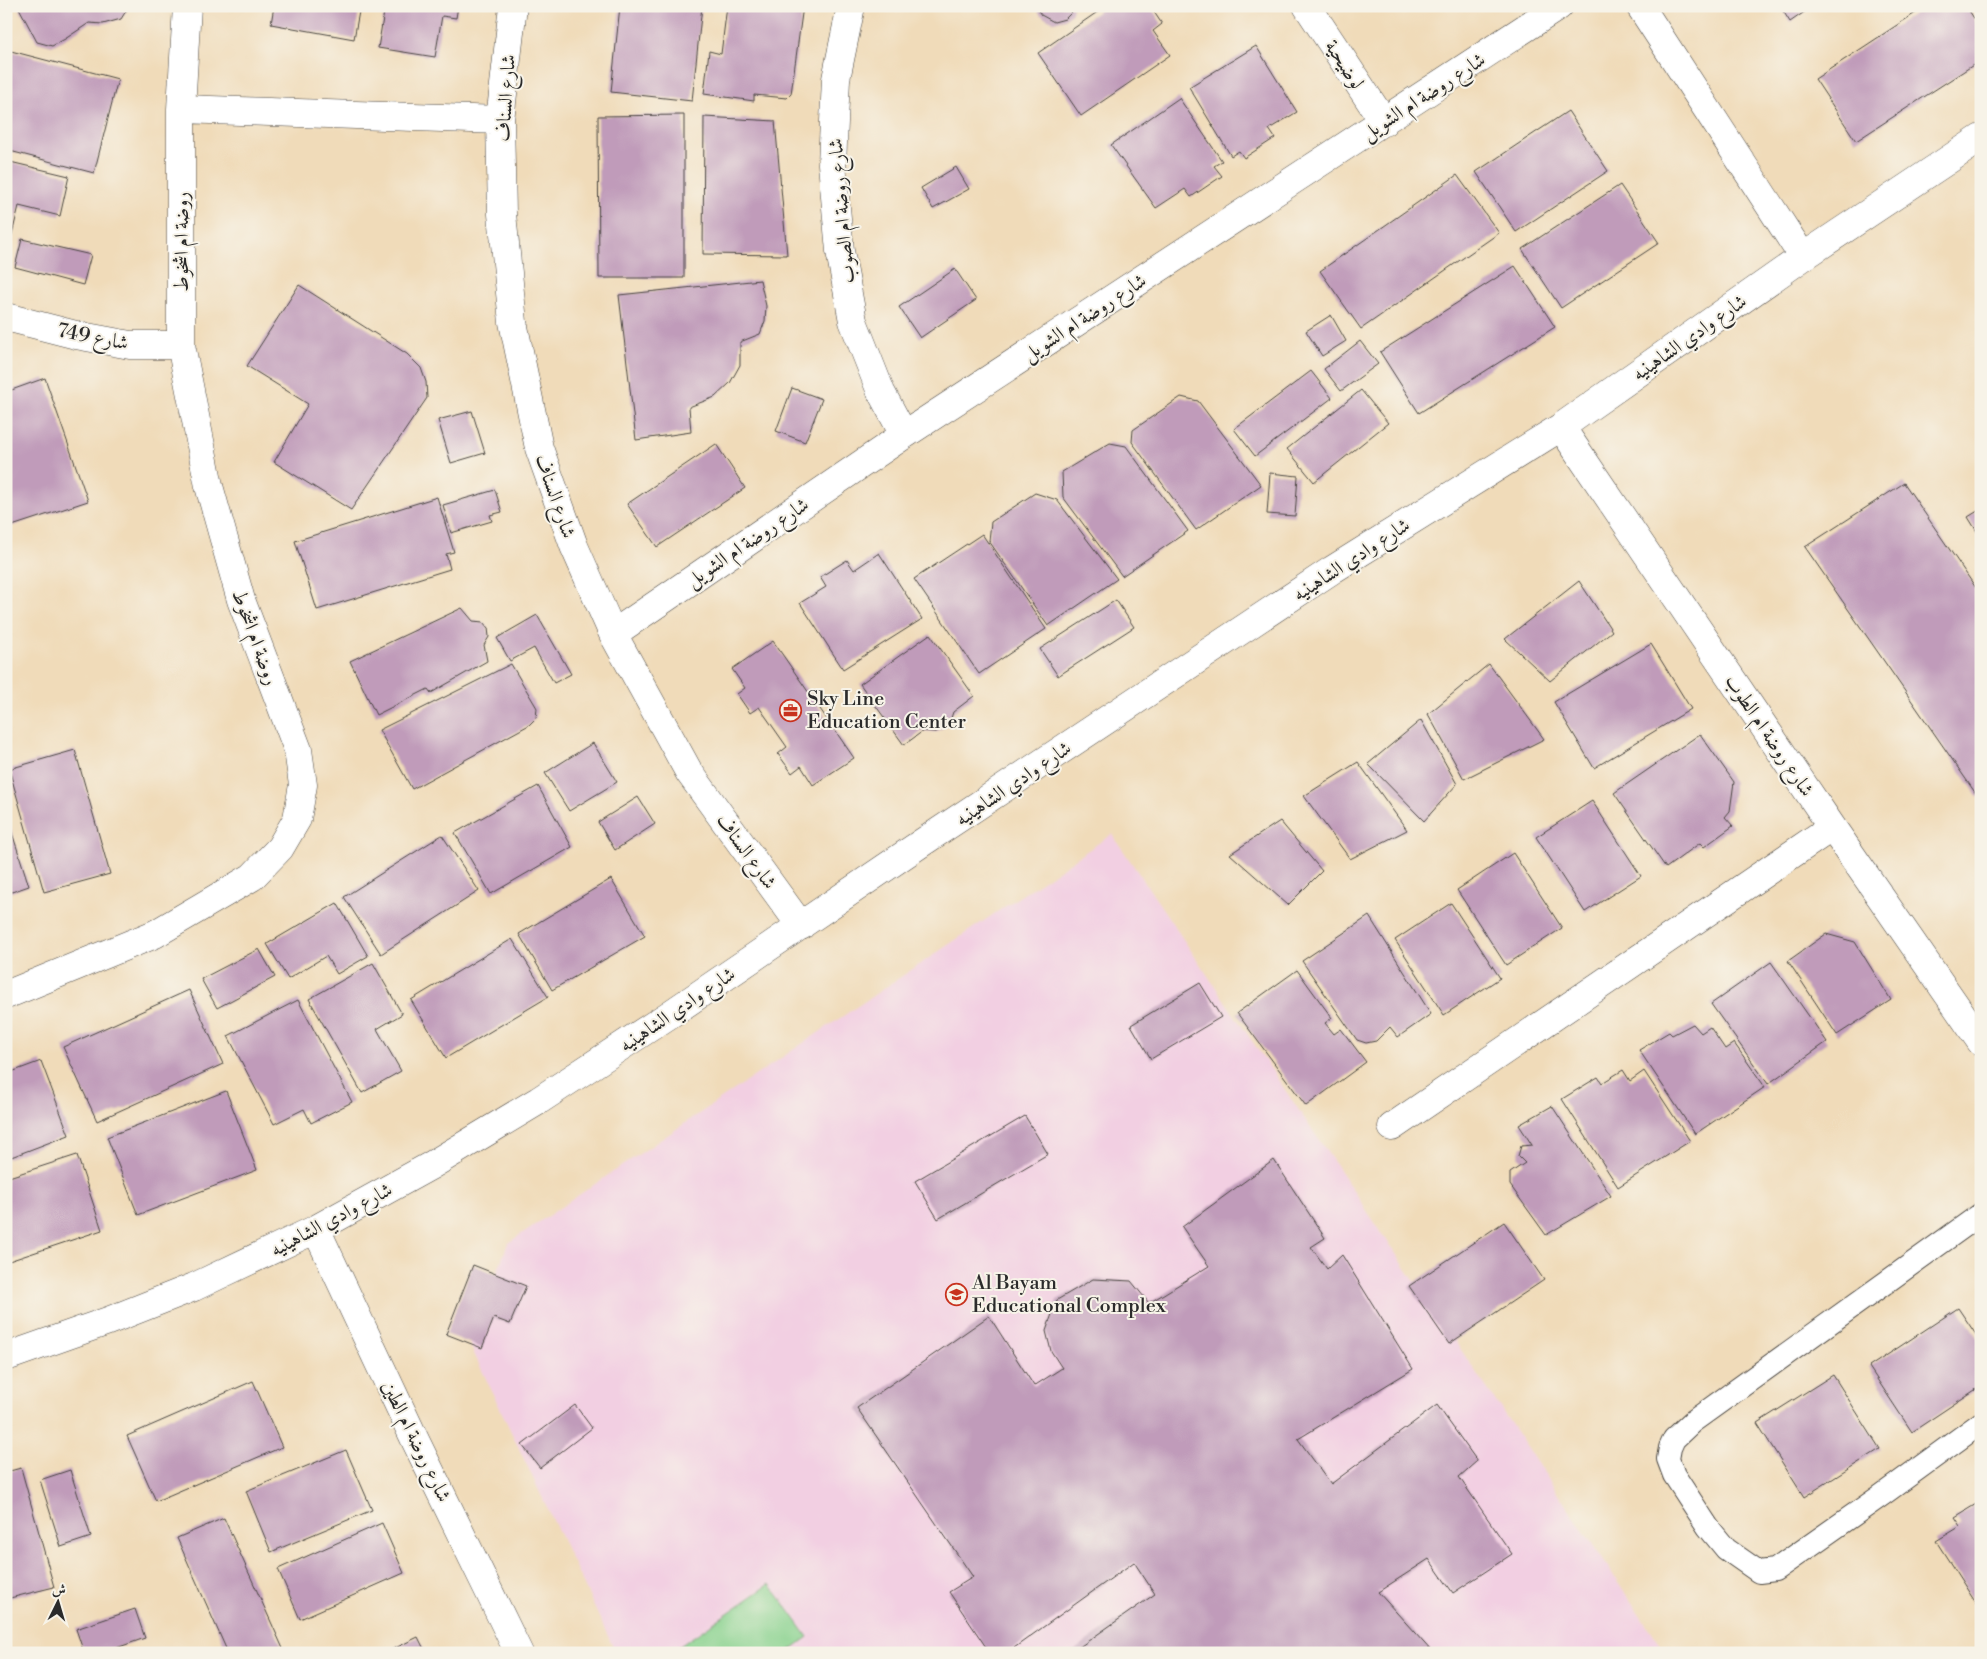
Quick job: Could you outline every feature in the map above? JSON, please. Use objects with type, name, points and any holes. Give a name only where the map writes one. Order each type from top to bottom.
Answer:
[{"type":"street","name":"روضة ام اشخوط","points":[[6,995],[155,934],[252,877],[280,848],[297,819],[303,785],[298,750],[241,600],[209,486],[181,345],[181,109],[187,6]]},
{"type":"street","name":"شارع السناف","points":[[513,6],[500,120],[502,214],[513,322],[539,448],[574,546],[613,634],[689,772],[800,926]]},
{"type":"street","name":"شارع روضة ام الصوب","points":[[851,6],[836,79],[832,164],[840,252],[853,322],[881,392],[904,435]]},
{"type":"street","name":"لوضيحية","points":[[1307,6],[1384,122]]},
{"type":"street","name":"شارع روضة ام الشويل","points":[[613,634],[904,435],[1559,6]]},
{"type":"street","points":[[1640,6],[1803,257]]},
{"type":"street","points":[[181,109],[500,120]]},
{"type":"street","name":"شارع وادي الشاهينيه","points":[[6,1357],[108,1321],[194,1287],[316,1229],[430,1166],[538,1101],[1332,570],[1561,427],[1803,257],[1981,138]]},
{"type":"street","name":"شارع 749","points":[[6,317],[76,335],[130,345],[181,345]]},
{"type":"street","name":"شارع روضة ام الطوب","points":[[1561,427],[1832,827],[1981,1042]]},
{"type":"street","points":[[1392,1128],[1832,827]]},
{"type":"street","name":"شارع روضة ام الطين","points":[[316,1229],[416,1442],[519,1653]]},
{"type":"lane","points":[[1981,1214],[1692,1422],[1674,1439],[1668,1459],[1674,1475],[1708,1527],[1726,1550],[1759,1572],[1776,1570],[1981,1423]]},
{"type":"shaded area","name":"Al Bayam Educational Complex","points":[[1112,834],[1666,1653],[616,1653],[470,1345],[508,1243]]},
{"type":"green space","points":[[770,1584],[808,1637],[786,1653],[676,1653],[674,1650]]},
{"type":"building","points":[[18,6],[129,6],[121,19],[103,24],[89,23],[52,46],[37,42]]},
{"type":"building","points":[[274,6],[360,6],[354,39],[271,24]]},
{"type":"building","points":[[385,6],[458,6],[456,18],[442,16],[435,57],[378,48]]},
{"type":"building","points":[[620,6],[702,6],[692,101],[611,92]]},
{"type":"building","points":[[727,6],[803,6],[791,94],[787,98],[754,95],[754,101],[704,94],[709,51],[721,54]]},
{"type":"building","points":[[1035,6],[1073,6],[1072,12],[1065,19],[1054,22],[1041,15]]},
{"type":"building","points":[[1106,6],[1150,6],[1162,24],[1153,31],[1170,55],[1081,116],[1038,53]]},
{"type":"building","points":[[1780,6],[1813,6],[1790,22]]},
{"type":"building","points":[[1926,6],[1966,6],[1981,29],[1981,60],[1856,141],[1815,79]]},
{"type":"building","points":[[1256,46],[1297,112],[1269,129],[1275,138],[1244,158],[1239,151],[1231,156],[1189,87]]},
{"type":"building","points":[[11,51],[118,79],[94,173],[6,150],[6,67]]},
{"type":"building","points":[[1179,98],[1222,161],[1214,166],[1222,176],[1191,197],[1185,189],[1156,208],[1111,145]]},
{"type":"building","points":[[1568,111],[1608,171],[1516,232],[1476,172]]},
{"type":"building","points":[[684,115],[684,278],[599,278],[598,116]]},
{"type":"building","points":[[704,117],[775,121],[787,255],[703,254]]},
{"type":"building","points":[[6,161],[69,176],[60,216],[19,206],[7,254]]},
{"type":"building","points":[[956,167],[969,189],[933,209],[921,188]]},
{"type":"building","points":[[1457,175],[1499,233],[1361,329],[1320,271]]},
{"type":"building","points":[[1620,185],[1659,243],[1561,308],[1522,249]]},
{"type":"building","points":[[22,239],[91,255],[83,285],[15,267]]},
{"type":"building","points":[[1515,266],[1555,327],[1419,413],[1380,352]]},
{"type":"building","points":[[955,269],[976,300],[920,338],[899,307]]},
{"type":"building","points":[[760,280],[766,306],[765,321],[760,334],[740,342],[740,365],[730,383],[715,397],[689,407],[691,432],[636,440],[619,295]]},
{"type":"building","points":[[299,285],[407,354],[421,368],[426,382],[427,398],[351,510],[274,462],[308,404],[247,366]]},
{"type":"building","points":[[1331,315],[1346,341],[1322,356],[1306,331]]},
{"type":"building","points":[[1360,341],[1378,364],[1341,391],[1324,369]]},
{"type":"building","points":[[1311,371],[1332,398],[1255,456],[1234,429]]},
{"type":"building","points":[[45,378],[88,501],[6,528],[6,392]]},
{"type":"building","points":[[792,388],[822,399],[805,442],[776,431]]},
{"type":"building","points":[[1361,390],[1388,423],[1314,482],[1287,449]]},
{"type":"building","points":[[1181,397],[1198,401],[1261,485],[1196,530],[1132,442],[1133,430]]},
{"type":"building","points":[[472,411],[485,453],[451,463],[438,420]]},
{"type":"building","points":[[1110,443],[1126,446],[1188,531],[1122,576],[1063,497],[1062,472]]},
{"type":"building","points":[[716,444],[745,488],[657,547],[627,504]]},
{"type":"building","points":[[1270,473],[1298,476],[1295,516],[1267,514]]},
{"type":"building","points":[[1904,483],[1976,588],[1981,589],[1981,801],[1805,547]]},
{"type":"building","points":[[495,490],[502,512],[490,515],[492,521],[451,533],[443,505]]},
{"type":"building","points":[[1035,493],[1057,500],[1117,579],[1048,626],[989,541],[991,522]]},
{"type":"building","points":[[437,497],[454,552],[446,554],[450,569],[317,610],[295,541]]},
{"type":"building","points":[[1981,509],[1981,538],[1968,517]]},
{"type":"building","points":[[982,534],[1046,629],[979,674],[914,579]]},
{"type":"building","points":[[879,553],[922,619],[843,669],[800,603],[826,587],[820,577],[847,560],[854,570]]},
{"type":"building","points":[[1579,581],[1612,631],[1550,681],[1505,639]]},
{"type":"building","points":[[1116,600],[1134,627],[1058,676],[1040,649]]},
{"type":"building","points":[[462,608],[473,621],[483,622],[488,628],[489,637],[484,645],[487,661],[431,693],[428,689],[376,715],[350,661]]},
{"type":"building","points":[[537,615],[571,674],[554,683],[534,648],[510,661],[497,638]]},
{"type":"building","points":[[930,634],[974,696],[953,712],[949,724],[936,732],[923,731],[904,745],[860,684]]},
{"type":"building","name":"Sky Line Education Center","points":[[773,641],[854,758],[813,785],[801,766],[792,773],[778,754],[787,747],[759,707],[750,713],[737,694],[745,688],[732,669]]},
{"type":"building","points":[[1651,644],[1691,709],[1594,768],[1554,702]]},
{"type":"building","points":[[511,664],[537,708],[536,718],[529,725],[412,789],[379,730]]},
{"type":"building","points":[[1489,664],[1544,739],[1464,779],[1428,714]]},
{"type":"building","points":[[1421,720],[1457,784],[1424,821],[1368,764]]},
{"type":"building","points":[[1700,734],[1734,782],[1730,811],[1725,817],[1733,826],[1704,847],[1700,843],[1666,868],[1614,793]]},
{"type":"building","points":[[593,743],[617,782],[569,811],[545,773]]},
{"type":"building","points":[[75,750],[110,874],[44,892],[9,769]]},
{"type":"building","points":[[1358,762],[1407,830],[1350,859],[1304,796]]},
{"type":"building","points":[[538,786],[572,847],[491,894],[455,833]]},
{"type":"building","points":[[638,797],[655,824],[615,850],[598,822]]},
{"type":"building","points":[[1592,801],[1641,876],[1585,912],[1536,837]]},
{"type":"building","points":[[6,814],[29,886],[6,894]]},
{"type":"building","points":[[1280,821],[1322,871],[1288,905],[1230,854]]},
{"type":"building","points":[[442,835],[479,891],[381,954],[344,897]]},
{"type":"building","points":[[1513,853],[1562,928],[1506,965],[1457,890]]},
{"type":"building","points":[[611,879],[645,936],[552,990],[519,934]]},
{"type":"building","points":[[337,903],[368,956],[337,974],[326,956],[288,979],[267,944]]},
{"type":"building","points":[[1451,903],[1500,978],[1444,1015],[1395,940]]},
{"type":"building","points":[[1369,916],[1431,1014],[1398,1037],[1390,1027],[1376,1041],[1366,1043],[1357,1040],[1302,961]]},
{"type":"building","points":[[1826,934],[1855,942],[1891,1000],[1837,1035],[1788,961]]},
{"type":"building","points":[[512,939],[548,997],[446,1058],[411,1000]]},
{"type":"building","points":[[259,949],[275,977],[217,1008],[201,979]]},
{"type":"building","points":[[1771,962],[1827,1042],[1768,1084],[1711,1004]]},
{"type":"building","points":[[373,963],[402,1014],[377,1029],[401,1071],[362,1093],[309,999]]},
{"type":"building","points":[[1297,970],[1332,1018],[1325,1023],[1334,1034],[1341,1029],[1366,1062],[1306,1106],[1237,1013]]},
{"type":"building","points":[[1200,983],[1221,1017],[1151,1059],[1131,1025]]},
{"type":"building","points":[[189,990],[223,1064],[97,1121],[63,1047]]},
{"type":"building","points":[[298,1000],[352,1102],[311,1123],[304,1109],[274,1124],[228,1036]]},
{"type":"building","points":[[1693,1024],[1701,1033],[1710,1027],[1725,1049],[1734,1043],[1765,1087],[1695,1134],[1639,1050],[1669,1032],[1672,1035]]},
{"type":"building","points":[[41,1061],[69,1135],[6,1159],[6,1074]]},
{"type":"building","points":[[1623,1070],[1630,1081],[1644,1071],[1690,1141],[1618,1187],[1562,1099],[1598,1077],[1602,1083]]},
{"type":"building","points":[[226,1091],[257,1170],[138,1215],[107,1137]]},
{"type":"building","points":[[1552,1106],[1611,1196],[1546,1235],[1510,1185],[1510,1173],[1525,1163],[1518,1156],[1521,1146],[1532,1145],[1519,1125]]},
{"type":"building","points":[[1025,1116],[1048,1154],[938,1219],[915,1181]]},
{"type":"building","points":[[77,1155],[102,1230],[6,1262],[6,1178]]},
{"type":"building","points":[[1274,1160],[1325,1238],[1311,1247],[1327,1269],[1342,1255],[1413,1369],[1298,1439],[1331,1484],[1437,1405],[1477,1461],[1459,1477],[1512,1554],[1453,1593],[1429,1559],[1378,1592],[1433,1653],[1071,1653],[1155,1594],[1134,1562],[1007,1653],[990,1653],[949,1592],[973,1577],[857,1408],[989,1316],[1034,1386],[1062,1368],[1051,1351],[1046,1331],[1057,1300],[1093,1279],[1131,1281],[1149,1303],[1209,1266],[1182,1227]]},
{"type":"building","points":[[1504,1222],[1544,1280],[1449,1344],[1409,1286]]},
{"type":"building","points":[[473,1265],[526,1286],[510,1324],[494,1318],[482,1348],[446,1334]]},
{"type":"building","points":[[1958,1308],[1981,1342],[1981,1386],[1912,1432],[1869,1367]]},
{"type":"building","points":[[1833,1375],[1880,1449],[1804,1497],[1757,1423]]},
{"type":"building","points":[[253,1381],[282,1447],[156,1501],[127,1436]]},
{"type":"building","points":[[575,1405],[592,1428],[540,1468],[522,1445]]},
{"type":"building","points":[[346,1450],[372,1510],[271,1552],[246,1491]]},
{"type":"building","points":[[21,1468],[54,1587],[6,1599],[6,1472]]},
{"type":"building","points":[[70,1470],[91,1537],[61,1547],[40,1480]]},
{"type":"building","points":[[1981,1501],[1981,1611],[1936,1541],[1961,1526],[1955,1517]]},
{"type":"building","points":[[224,1518],[285,1653],[228,1653],[177,1538]]},
{"type":"building","points":[[382,1523],[404,1573],[300,1619],[278,1569]]},
{"type":"building","points":[[135,1609],[145,1638],[102,1653],[84,1653],[76,1629]]},
{"type":"building","points":[[418,1637],[426,1653],[385,1653]]},
{"type":"place","name":"Sky Line Education Center","points":[[791,710]]},
{"type":"place","name":"Al Bayam Educational Complex","points":[[956,1294]]}]
